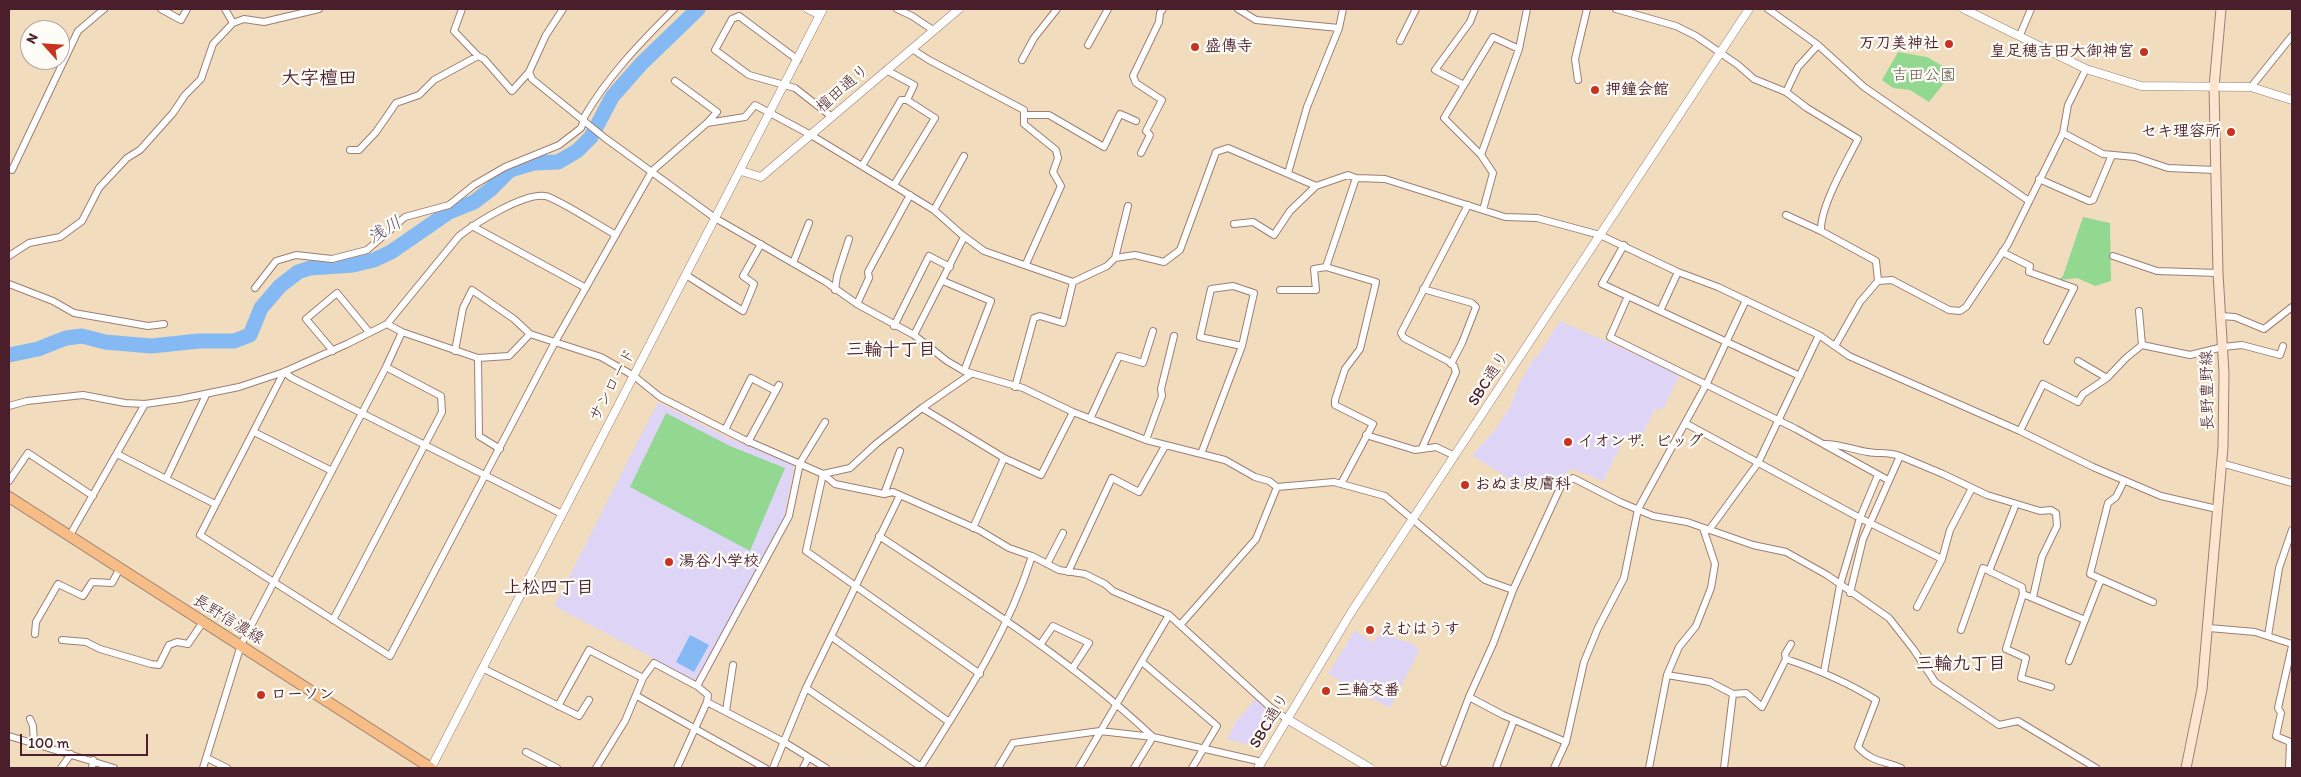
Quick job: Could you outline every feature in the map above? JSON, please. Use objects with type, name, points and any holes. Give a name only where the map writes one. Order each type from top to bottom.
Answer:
[{"type":"main road","name":"長野豊野線","points":[[2186,768],[2202,690],[2209,628],[2221,463],[2224,447],[2223,347],[2218,273],[2214,87],[2220,9]]},
{"type":"main road","name":"長野信濃線","points":[[9,498],[70,535],[431,768]]},
{"type":"street","points":[[9,169],[12,170],[78,31],[104,9]]},
{"type":"street","points":[[161,9],[181,20],[187,9]]},
{"type":"street","points":[[225,9],[233,23]]},
{"type":"street","points":[[9,256],[29,243],[60,238],[82,221],[99,188],[128,158],[140,150],[200,79],[214,44],[233,23],[244,19],[264,22],[319,9]]},
{"type":"street","points":[[462,9],[454,31],[478,56],[484,59],[512,90],[529,72],[546,35],[563,9]]},
{"type":"street","points":[[255,288],[276,261],[296,255],[332,259],[367,250],[406,217],[449,205],[474,184],[505,167],[559,145],[581,128],[598,92],[635,49],[674,9]]},
{"type":"street","points":[[808,9],[823,11]]},
{"type":"street","points":[[897,9],[912,16],[933,30]]},
{"type":"street","name":"檀田通り","points":[[741,172],[761,177],[959,9]]},
{"type":"street","points":[[1022,60],[1034,38],[1057,9]]},
{"type":"street","points":[[1088,44],[1108,9]]},
{"type":"street","points":[[1141,153],[1150,135],[1146,130],[1162,100],[1136,83],[1133,76],[1159,22],[1160,13],[1163,9]]},
{"type":"street","points":[[1238,9],[1256,20],[1339,28]]},
{"type":"street","points":[[1288,173],[1307,106],[1339,28],[1343,9]]},
{"type":"street","points":[[1400,42],[1416,9]]},
{"type":"street","points":[[1464,85],[1435,70],[1470,22],[1475,9]]},
{"type":"street","points":[[1481,155],[1518,48],[1527,9]]},
{"type":"street","points":[[1578,80],[1575,59],[1587,9]]},
{"type":"street","points":[[1616,9],[1637,12],[1676,26],[1721,53],[1754,79],[1786,92],[1858,139],[1834,186],[1820,223],[1821,231]]},
{"type":"street","name":"SBC通り","points":[[1260,765],[1352,611],[1749,9]]},
{"type":"street","points":[[1768,9],[1818,45],[1864,87],[2029,201]]},
{"type":"street","points":[[1964,9],[2086,68],[2141,86],[2251,87],[2292,100]]},
{"type":"street","points":[[2020,35],[2031,9]]},
{"type":"street","name":"サンロード","points":[[431,768],[823,11]]},
{"type":"street","points":[[798,60],[739,16],[732,19],[715,50],[749,75],[795,88],[832,117]]},
{"type":"street","points":[[2251,87],[2292,36]]},
{"type":"street","points":[[1482,210],[1493,174],[1481,155],[1444,118],[1493,37],[1518,48]]},
{"type":"street","points":[[1786,92],[1798,67],[1818,45]]},
{"type":"street","points":[[912,49],[935,64],[1024,110],[1024,124],[1056,150],[1058,155],[1053,172],[1060,186],[1026,264]]},
{"type":"street","points":[[350,150],[359,150],[376,132],[396,103],[419,95],[434,80],[478,56]]},
{"type":"street","points":[[1835,346],[1860,302],[1878,281],[1892,280],[1949,310],[1960,311],[1966,307],[2002,252],[2029,201],[2063,133],[2068,105],[2086,68]]},
{"type":"street","points":[[886,70],[914,85],[907,100]]},
{"type":"street","points":[[529,72],[532,79],[585,120],[604,138],[715,218],[826,282],[835,290],[894,326],[914,335],[964,371],[1023,388],[1073,412],[1146,440],[1225,460],[1254,477],[1269,481],[1277,487],[1334,482],[1385,496],[1485,580],[1513,590]]},
{"type":"street","points":[[284,372],[200,535],[390,656],[555,342],[652,171],[717,112],[676,81]]},
{"type":"street","points":[[862,166],[900,100],[907,100],[935,118],[894,185]]},
{"type":"street","points":[[707,123],[745,117],[755,105],[811,135],[934,210],[984,251],[1026,264],[1073,282],[1107,266],[1115,258],[1128,206]]},
{"type":"street","points":[[1024,115],[1049,115],[1104,147],[1120,114],[1136,121]]},
{"type":"street","points":[[2063,133],[2103,154],[2135,157],[2168,168],[2215,170]]},
{"type":"street","points":[[1115,258],[1135,256],[1164,262],[1180,250],[1216,152],[1228,148],[1316,186]]},
{"type":"street","points":[[2039,179],[2088,201],[2093,200],[2112,155]]},
{"type":"street","points":[[934,210],[964,156]]},
{"type":"street","points":[[1234,224],[1253,222],[1274,235],[1290,211],[1316,186],[1348,175],[1356,178],[1385,179],[1505,216],[1542,219],[1600,235],[1678,272],[1746,300],[1819,335],[1850,356],[2020,431],[2124,481],[2161,496],[2217,509]]},
{"type":"street","points":[[1326,267],[1356,178]]},
{"type":"street","points":[[857,304],[869,278],[868,272],[910,195]]},
{"type":"street","points":[[9,406],[27,401],[83,395],[126,403],[145,404],[206,395],[239,387],[284,372],[333,351],[387,324],[417,289],[444,252],[472,226],[526,198],[546,196],[616,235]]},
{"type":"street","points":[[1422,448],[1456,372],[1451,364],[1404,338],[1400,333],[1468,205]]},
{"type":"street","points":[[1786,215],[1821,231],[1876,261],[1878,281]]},
{"type":"street","points":[[794,263],[809,223]]},
{"type":"street","points":[[472,226],[586,288]]},
{"type":"street","points":[[914,335],[943,281],[964,236]]},
{"type":"street","points":[[835,290],[837,276],[849,239]]},
{"type":"street","points":[[686,275],[743,311],[754,284],[743,276],[761,244]]},
{"type":"street","points":[[1624,245],[1602,284],[1800,376]]},
{"type":"street","points":[[2002,252],[2030,266],[2029,272],[2074,288],[2047,341]]},
{"type":"street","points":[[894,326],[929,256],[950,266]]},
{"type":"street","points":[[2113,256],[2157,271],[2218,273]]},
{"type":"street","points":[[1280,290],[1316,290],[1314,269],[1326,267],[1376,282],[1360,349],[1345,369],[1335,400],[1336,405],[1373,424],[1341,484]]},
{"type":"street","points":[[1660,311],[1678,272]]},
{"type":"street","points":[[943,281],[991,302],[964,371]]},
{"type":"street","points":[[1015,387],[1034,318],[1040,316],[1063,324],[1073,282]]},
{"type":"street","points":[[9,284],[53,301],[74,313],[148,326],[164,324]]},
{"type":"street","points":[[1201,454],[1242,346],[1254,293],[1233,286],[1211,289],[1200,337],[1242,346]]},
{"type":"street","points":[[1423,289],[1472,303],[1476,307],[1462,343],[1451,364]]},
{"type":"street","points":[[455,351],[463,308],[472,290],[514,319],[530,334],[601,357],[634,376],[660,397],[748,442],[823,474],[835,484],[884,494],[893,492],[973,528],[1009,548],[1068,572],[1085,574],[1105,584],[1113,591],[1169,615],[1270,707],[1370,768]]},
{"type":"street","points":[[333,351],[306,319],[337,293],[370,332]]},
{"type":"street","points":[[1628,296],[1610,337],[1706,383],[1888,480]]},
{"type":"street","points":[[1554,768],[1566,742],[1584,662],[1598,628],[1624,578],[1638,509],[1706,383],[1746,300]]},
{"type":"street","points":[[2220,316],[2235,317],[2264,329],[2292,306]]},
{"type":"street","points":[[2139,310],[2142,345]]},
{"type":"street","points":[[387,324],[402,332],[478,358],[509,356],[530,334]]},
{"type":"street","points":[[1090,419],[1119,356],[1143,363],[1153,331]]},
{"type":"street","points":[[203,768],[241,645],[386,367],[402,332]]},
{"type":"street","points":[[1706,529],[1758,463],[1819,335]]},
{"type":"street","points":[[1146,440],[1162,396],[1161,389],[1174,336]]},
{"type":"street","points":[[2020,431],[2043,384],[2078,402],[2083,394],[2107,378],[2126,358],[2142,345]]},
{"type":"street","points":[[2142,345],[2190,355],[2223,347],[2242,345],[2280,355],[2282,346]]},
{"type":"street","points":[[478,358],[479,436],[500,449]]},
{"type":"street","points":[[2078,361],[2107,378]]},
{"type":"street","points":[[334,620],[442,412],[440,396],[386,367]]},
{"type":"street","points":[[284,372],[292,378],[562,514]]},
{"type":"street","points":[[823,474],[850,468],[922,408],[971,374]]},
{"type":"street","points":[[725,430],[751,378],[778,388],[748,442]]},
{"type":"street","points":[[166,479],[206,395]]},
{"type":"street","points":[[70,535],[145,404]]},
{"type":"street","points":[[922,408],[1004,458],[1041,475],[1073,412]]},
{"type":"street","points":[[697,686],[789,516],[800,463],[824,422]]},
{"type":"street","points":[[1685,423],[1860,518],[1870,521],[1942,559]]},
{"type":"street","points":[[254,432],[332,471]]},
{"type":"street","points":[[1366,435],[1416,450],[1436,447],[1455,456]]},
{"type":"street","points":[[1823,444],[1836,444],[1869,452],[1891,453],[1987,495],[2040,511],[2051,510],[2056,513],[2057,526],[2042,558],[2033,597]]},
{"type":"street","points":[[1068,572],[1112,478],[1138,492],[1165,446]]},
{"type":"street","points":[[884,494],[900,451]]},
{"type":"street","points":[[9,481],[28,453],[93,496]]},
{"type":"street","points":[[117,454],[215,504]]},
{"type":"street","points":[[1850,593],[1863,539],[1900,456]]},
{"type":"street","points":[[973,528],[1004,458]]},
{"type":"street","points":[[2221,463],[2292,483]]},
{"type":"street","points":[[823,474],[806,551],[980,674]]},
{"type":"street","points":[[1824,672],[1840,585],[1860,518],[1878,475]]},
{"type":"street","points":[[1444,764],[1513,590],[1561,486],[1573,478],[1620,502],[1653,516],[1706,529],[1753,545],[1786,552],[1889,618],[1914,650],[1934,682],[1947,692],[1999,725],[2018,721],[2094,768]]},
{"type":"street","points":[[2124,481],[2116,497],[2108,503],[2090,574],[2153,602]]},
{"type":"street","points":[[1181,624],[1256,539],[1277,487]]},
{"type":"street","points":[[1918,607],[1942,559],[1950,530],[1972,488]]},
{"type":"street","points":[[773,768],[784,742],[786,732],[806,688],[900,495]]},
{"type":"street","points":[[1989,571],[2016,504]]},
{"type":"street","points":[[1649,768],[1668,675],[1679,647],[1696,626],[1711,588],[1714,564],[1706,529]]},
{"type":"street","points":[[2268,636],[2279,568],[2292,530]]},
{"type":"street","points":[[1047,564],[1063,533]]},
{"type":"street","points":[[880,536],[1008,621],[1117,703],[1153,736]]},
{"type":"street","points":[[806,688],[921,768],[980,674],[1008,621],[1020,593],[1032,556]]},
{"type":"street","points":[[35,634],[36,622],[58,584],[83,596],[92,582],[112,583],[120,568]]},
{"type":"street","points":[[1961,630],[1984,568],[2022,587],[2024,594],[2006,649],[2026,658],[2021,678],[2051,687]]},
{"type":"street","points":[[2069,661],[2102,579]]},
{"type":"street","points":[[2024,594],[2085,620]]},
{"type":"street","points":[[1079,768],[1169,615]]},
{"type":"street","points":[[62,640],[86,642],[100,649],[159,665],[169,645],[178,642],[188,644],[203,622]]},
{"type":"street","points":[[1040,646],[1053,626],[1089,643],[1072,669]]},
{"type":"street","points":[[2209,628],[2255,632],[2292,645],[2278,708],[2281,713],[2276,736],[2290,742],[2290,768]]},
{"type":"street","points":[[832,638],[949,722]]},
{"type":"street","points":[[1668,675],[1710,682],[1733,694],[1746,693],[1762,707],[1786,659],[1785,654],[1791,644]]},
{"type":"street","points":[[558,706],[589,650],[643,678]]},
{"type":"street","points":[[1786,659],[1824,672],[1848,683],[1876,700],[1858,747],[1866,756],[1876,762],[1901,768]]},
{"type":"street","points":[[1142,662],[1217,726],[1192,768]]},
{"type":"street","points":[[596,768],[625,721],[643,678],[654,663],[697,686],[708,695],[708,702],[677,768]]},
{"type":"street","points":[[726,712],[733,665]]},
{"type":"street","points":[[482,668],[579,716],[589,700]]},
{"type":"street","points":[[1724,768],[1733,694]]},
{"type":"street","points":[[637,696],[765,768]]},
{"type":"street","points":[[1469,697],[1514,720],[1566,742]]},
{"type":"street","points":[[708,702],[784,742],[826,768]]},
{"type":"street","points":[[30,719],[33,726],[34,744]]},
{"type":"street","points":[[1496,768],[1514,720]]},
{"type":"street","points":[[998,768],[1013,743],[1100,732],[1153,736],[1204,748],[1260,765]]},
{"type":"street","points":[[9,736],[93,760],[114,768]]},
{"type":"street","points":[[1134,768],[1153,736]]},
{"type":"street","points":[[526,752],[556,768]]},
{"type":"street","points":[[61,768],[71,754]]},
{"type":"street","points":[[207,758],[227,768]]},
{"type":"street","points":[[803,768],[808,758]]},
{"type":"street","points":[[92,768],[93,760]]},
{"type":"shaded area","points":[[1560,321],[1680,374],[1664,407],[1659,411],[1655,409],[1639,441],[1626,435],[1603,481],[1572,469],[1551,483],[1530,483],[1509,479],[1472,455],[1495,430],[1510,407],[1519,384],[1535,356],[1537,357]]},
{"type":"shaded area","name":"湯谷小学校","points":[[658,402],[728,438],[794,465],[784,518],[698,679],[688,679],[655,659],[554,606]]},
{"type":"shaded area","points":[[1382,629],[1393,637],[1415,645],[1419,651],[1390,708],[1328,674],[1355,630],[1373,643]]},
{"type":"shaded area","points":[[1255,699],[1273,715],[1256,747],[1227,739],[1235,723]]},
{"type":"green space","name":"吉田公園","points":[[1898,52],[1927,57],[1953,72],[1929,102],[1910,90],[1893,88],[1882,80]]},
{"type":"green space","points":[[2083,217],[2110,223],[2111,281],[2095,286],[2077,278],[2059,280],[2063,276]]},
{"type":"green space","points":[[666,413],[730,446],[785,468],[750,551],[630,487]]},
{"type":"water","points":[[690,635],[709,645],[694,672],[676,662]]},
{"type":"waterway","name":"浅川","points":[[9,355],[38,349],[66,338],[82,336],[105,342],[151,346],[199,341],[234,341],[250,335],[261,308],[280,286],[298,272],[310,268],[353,265],[374,260],[391,252],[449,212],[474,202],[491,189],[510,170],[534,163],[558,162],[577,151],[591,137],[612,97],[641,64],[698,9]]},
{"type":"place","name":"万刀美神社","points":[[1949,44]]},
{"type":"place","name":"盛傳寺","points":[[1195,47]]},
{"type":"place","name":"皇足穂吉田大御神宮","points":[[2144,52]]},
{"type":"place","name":"押鐘会館","points":[[1595,90]]},
{"type":"place","name":"セキ理容所","points":[[2231,132]]},
{"type":"place","name":"イオンザ．ビッグ","points":[[1568,442]]},
{"type":"place","name":"おぬま皮膚科","points":[[1465,485]]},
{"type":"place","name":"湯谷小学校","points":[[669,562]]},
{"type":"place","name":"えむはうす","points":[[1370,630]]},
{"type":"place","name":"三輪交番","points":[[1326,691]]},
{"type":"place","name":"ローソン","points":[[261,695]]},
{"type":"district","name":"大字檀田","points":[[319,79]]},
{"type":"district","name":"三輪十丁目","points":[[891,350]]},
{"type":"district","name":"上松四丁目","points":[[549,588]]},
{"type":"district","name":"三輪九丁目","points":[[1961,664]]}]
